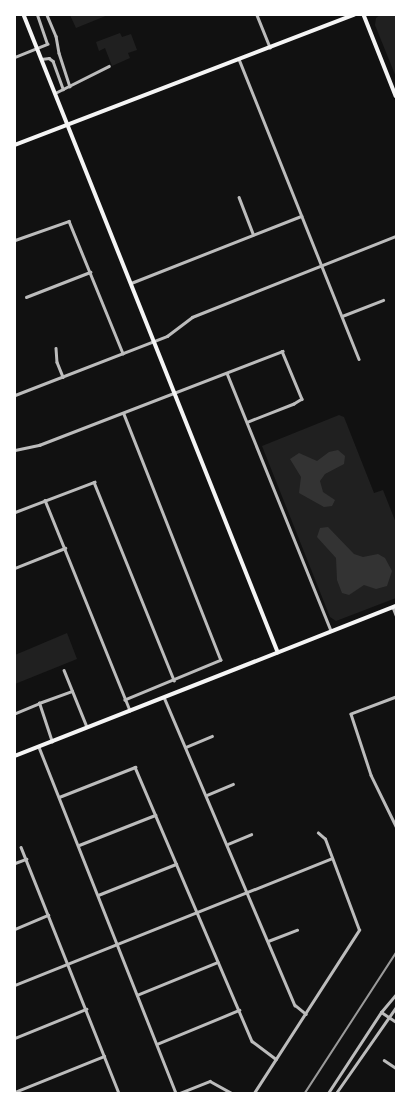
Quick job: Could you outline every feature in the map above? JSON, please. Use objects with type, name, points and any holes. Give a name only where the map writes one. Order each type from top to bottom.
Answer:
[{"type":"main road","points":[[24,15],[278,652]]},
{"type":"main road","points":[[15,144],[354,15]]},
{"type":"main road","points":[[364,15],[396,96]]},
{"type":"main road","points":[[15,756],[394,606]]},
{"type":"street","points":[[15,57],[47,44],[48,42],[37,15]]},
{"type":"street","points":[[47,15],[56,36],[59,53],[70,86]]},
{"type":"street","points":[[257,15],[270,47]]},
{"type":"street","points":[[42,60],[49,58],[54,61],[63,89]]},
{"type":"street","points":[[239,59],[359,359]]},
{"type":"street","points":[[55,93],[109,66]]},
{"type":"street","points":[[238,197],[253,234]]},
{"type":"street","points":[[131,283],[301,216]]},
{"type":"street","points":[[15,240],[69,221],[123,353]]},
{"type":"street","points":[[15,395],[167,336],[192,317],[396,236]]},
{"type":"street","points":[[26,297],[90,272]]},
{"type":"street","points":[[342,316],[383,300]]},
{"type":"street","points":[[56,348],[57,362],[62,377]]},
{"type":"street","points":[[15,450],[39,445],[124,414],[282,351],[302,399],[294,404],[248,422]]},
{"type":"street","points":[[227,373],[331,631]]},
{"type":"street","points":[[124,414],[221,660],[125,700]]},
{"type":"street","points":[[15,512],[94,482],[174,680]]},
{"type":"street","points":[[45,500],[130,710]]},
{"type":"street","points":[[15,568],[65,548]]},
{"type":"street","points":[[394,606],[396,614]]},
{"type":"street","points":[[64,670],[87,727]]},
{"type":"street","points":[[16,713],[72,691]]},
{"type":"street","points":[[164,697],[228,844],[295,1005],[306,1014]]},
{"type":"street","points":[[396,697],[352,714],[371,775],[396,826]]},
{"type":"street","points":[[39,703],[52,742]]},
{"type":"street","points":[[186,747],[212,736]]},
{"type":"street","points":[[39,747],[137,995],[158,1044],[176,1093]]},
{"type":"street","points":[[59,797],[135,767],[253,1044],[276,1059]]},
{"type":"street","points":[[207,795],[233,784]]},
{"type":"street","points":[[79,845],[155,815]]},
{"type":"street","points":[[254,1093],[359,930],[325,839],[318,833]]},
{"type":"street","points":[[228,844],[251,834]]},
{"type":"street","points":[[21,847],[119,1093]]},
{"type":"street","points":[[15,984],[197,913],[332,858]]},
{"type":"street","points":[[15,863],[26,859]]},
{"type":"street","points":[[98,895],[176,864]]},
{"type":"street","points":[[15,929],[48,916]]},
{"type":"street","points":[[268,941],[297,930]]},
{"type":"street","points":[[137,995],[218,962]]},
{"type":"street","points":[[328,1093],[381,1012],[396,994]]},
{"type":"street","points":[[336,1093],[396,1007]]},
{"type":"street","points":[[15,1038],[86,1009]]},
{"type":"street","points":[[158,1044],[239,1010]]},
{"type":"street","points":[[381,1012],[396,1022]]},
{"type":"street","points":[[15,1092],[104,1056]]},
{"type":"street","points":[[384,1060],[396,1068]]},
{"type":"street","points":[[180,1093],[210,1081],[232,1093]]},
{"type":"shaded area","points":[[70,15],[108,15],[76,28]]},
{"type":"shaded area","points":[[380,15],[396,15],[396,77],[375,25],[376,18]]},
{"type":"shaded area","points":[[120,33],[122,37],[131,34],[137,50],[128,53],[130,58],[112,66],[105,48],[99,51],[96,42]]},
{"type":"shaded area","points":[[339,415],[344,417],[374,493],[383,490],[396,523],[396,598],[336,621],[330,617],[262,446]]},
{"type":"shaded area","points":[[338,450],[345,456],[344,464],[325,474],[320,481],[323,492],[335,500],[332,506],[324,507],[299,493],[301,477],[290,459],[299,453],[317,461],[329,452]]},
{"type":"shaded area","points":[[328,527],[354,554],[363,557],[378,554],[385,558],[392,571],[387,586],[376,589],[364,585],[349,595],[342,593],[337,580],[336,558],[317,537],[320,528]]},
{"type":"shaded area","points":[[67,633],[77,659],[15,684],[15,655]]},
{"type":"railway","points":[[305,1093],[396,953]]}]
